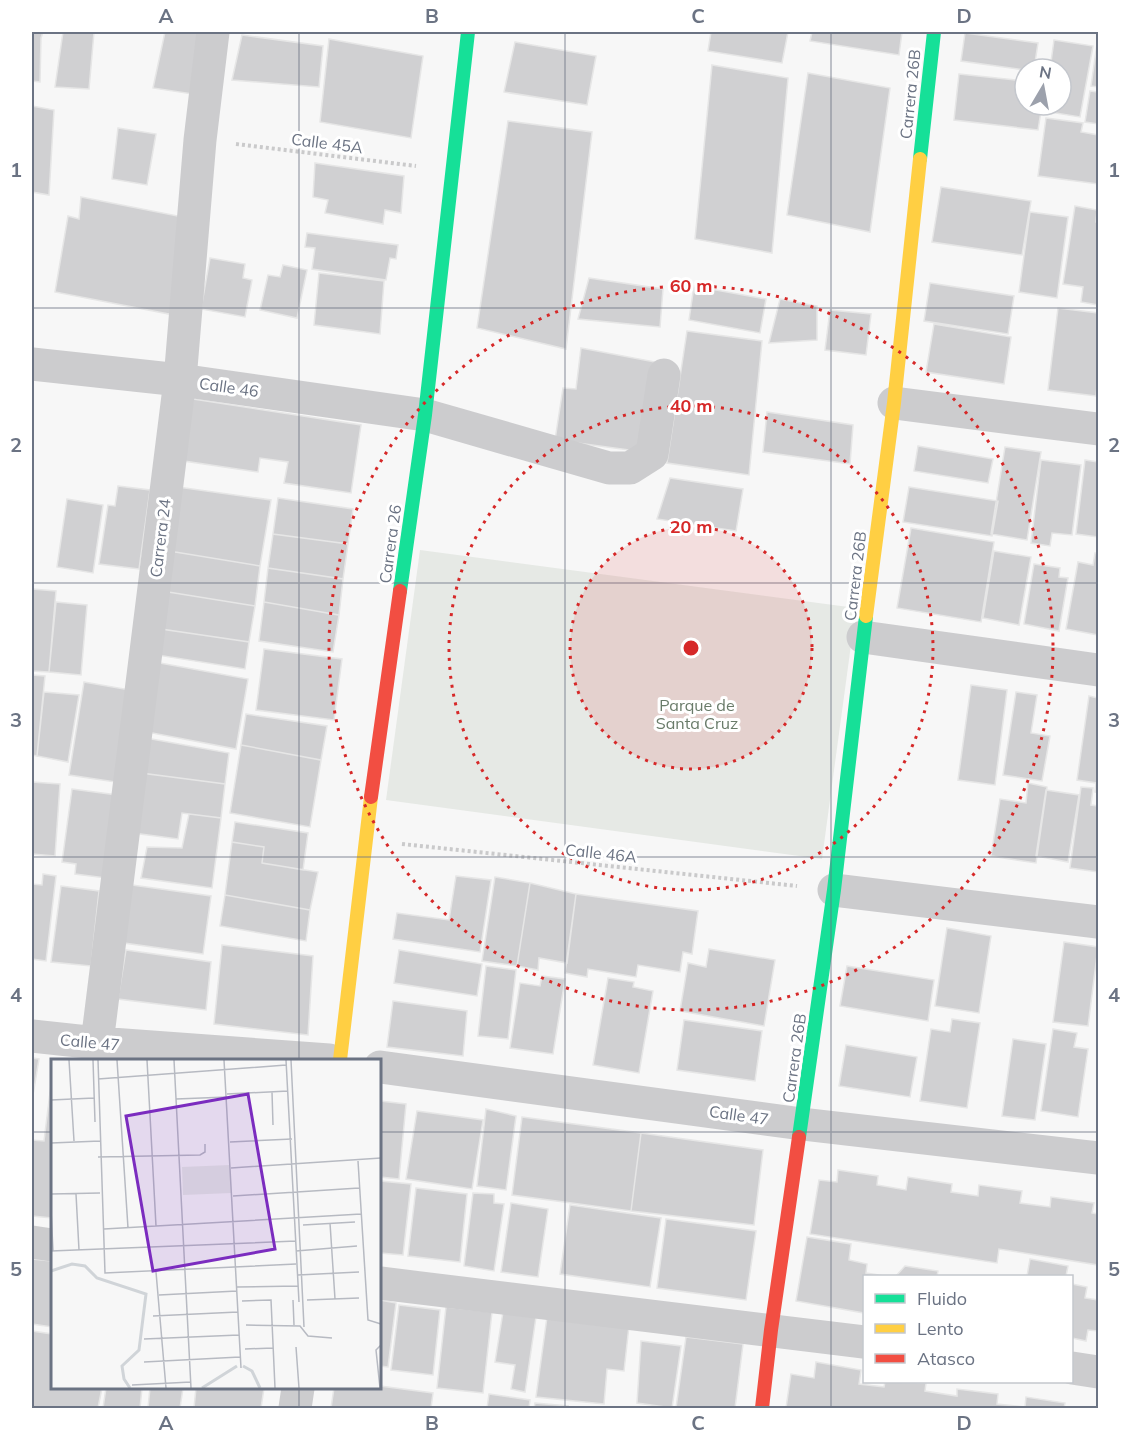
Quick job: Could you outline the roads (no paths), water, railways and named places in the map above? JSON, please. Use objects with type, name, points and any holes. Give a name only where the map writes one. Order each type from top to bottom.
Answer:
[{"type":"street","name":"Carrera 24","points":[[97,1043],[180,380],[200,140],[213,32]]},
{"type":"street","name":"Carrera 26","points":[[340,1059],[365,840],[425,415],[468,32]]},
{"type":"street","name":"Carrera 26B","points":[[762,1408],[771,1330],[834,890],[863,637],[894,403],[934,32]]},
{"type":"street","name":"Calle 46","points":[[32,364],[180,380],[425,415],[609,468],[630,468],[652,454],[664,375]]},
{"type":"street","points":[[894,403],[1098,429]]},
{"type":"street","points":[[863,637],[1098,670]]},
{"type":"street","points":[[834,890],[1098,922]]},
{"type":"street","name":"Calle 47","points":[[32,1036],[315,1059]]},
{"type":"street","name":"Calle 47","points":[[381,1067],[802,1124],[1098,1158]]},
{"type":"street","points":[[32,1242],[51,1245]]},
{"type":"street","points":[[381,1282],[863,1342]]},
{"type":"street","points":[[1073,1368],[1098,1372]]},
{"type":"street","points":[[295,1408],[298,1389]]},
{"type":"park label","name":"Parque de Santa Cruz","points":[[697,714]]}]
